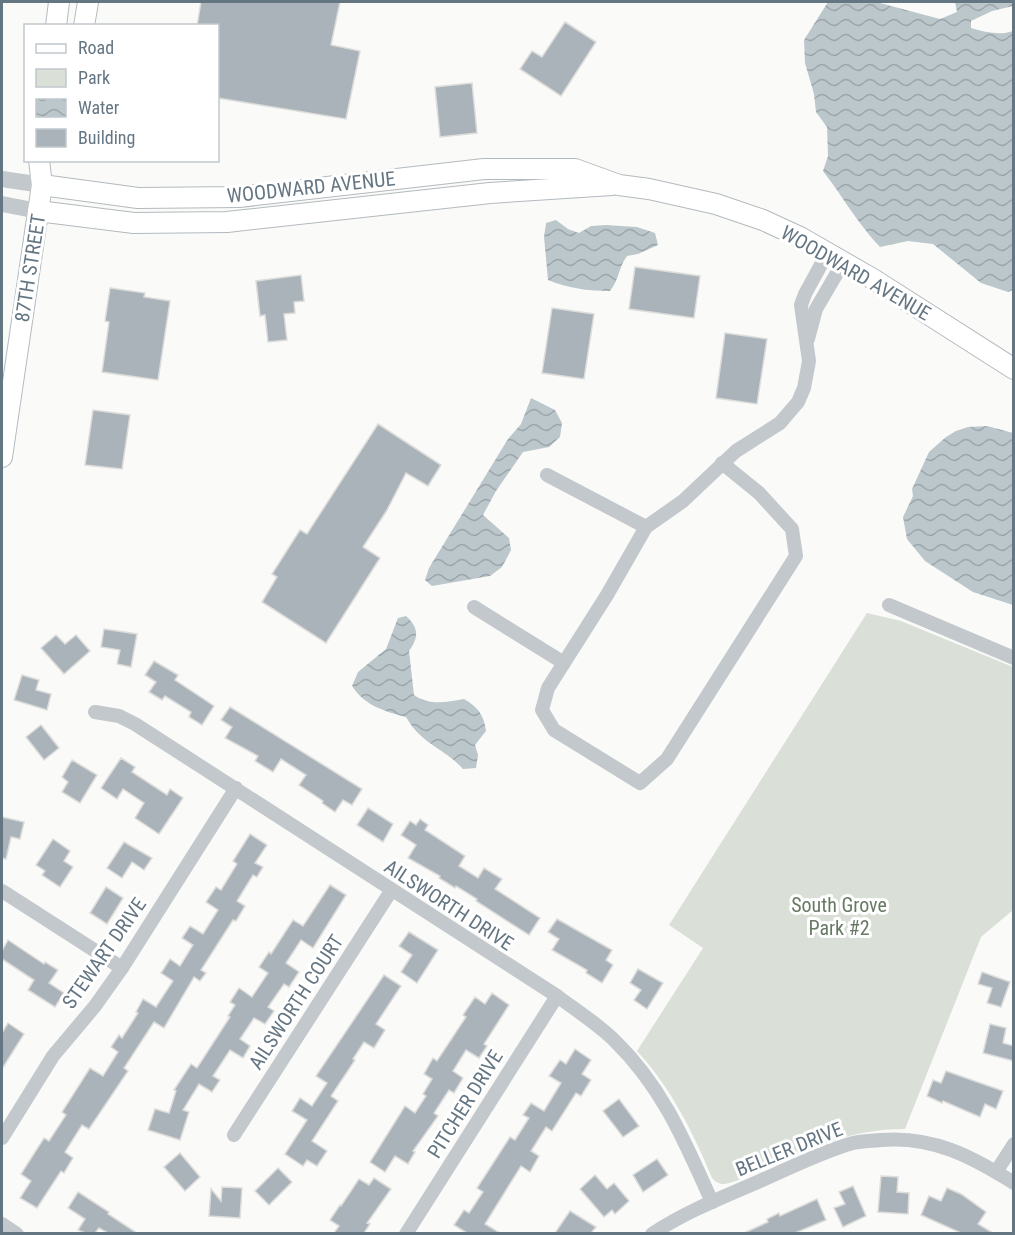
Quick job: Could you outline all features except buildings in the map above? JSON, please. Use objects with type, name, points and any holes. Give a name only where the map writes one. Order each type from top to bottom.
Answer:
[{"type":"main road","points":[[56,24],[59,2]]},
{"type":"main road","points":[[84,24],[88,2]]},
{"type":"main road","points":[[39,162],[42,186]]},
{"type":"main road","points":[[42,186],[53,162]]},
{"type":"main road","name":"WOODWARD AVENUE","points":[[42,186],[138,198],[238,197],[484,169],[575,169],[619,184],[716,204],[763,220],[836,256],[1014,369]]},
{"type":"main road","name":"WOODWARD AVENUE","points":[[38,211],[134,222],[218,223],[338,212],[490,193],[619,184]]},
{"type":"main road","name":"87TH STREET","points":[[2,457],[42,186]]},
{"type":"street","name":"WOODWARD AVENUE","points":[[2,179],[42,186]]},
{"type":"street","name":"WOODWARD AVENUE","points":[[2,204],[38,211]]},
{"type":"street","points":[[722,463],[759,493],[792,529],[796,556],[667,759],[640,783],[554,730],[542,710],[548,688],[607,595],[646,527],[682,501],[722,463],[790,414],[804,388],[808,361],[801,305],[805,294],[836,256]]},
{"type":"street","points":[[547,475],[646,527]]},
{"type":"street","points":[[889,605],[1014,658]]},
{"type":"street","points":[[474,607],[564,663]]},
{"type":"street","name":"AILSWORTH DRIVE","points":[[95,712],[119,716],[135,724],[557,996],[614,1040],[647,1076],[671,1113],[712,1202]]},
{"type":"street","name":"STEWART DRIVE","points":[[2,1138],[53,1056],[95,1006],[122,968],[236,788]]},
{"type":"street","points":[[2,891],[122,968]]},
{"type":"street","name":"AILSWORTH COURT","points":[[234,1135],[391,891]]},
{"type":"street","name":"PITCHER DRIVE","points":[[406,1233],[557,996]]},
{"type":"street","name":"BELLER DRIVE","points":[[652,1233],[712,1202],[855,1142],[902,1140],[929,1143],[966,1155],[1014,1183]]},
{"type":"street","points":[[996,1172],[1014,1144]]},
{"type":"street","points":[[2,1224],[16,1233]]},
{"type":"green space","name":"South Grove Park #2","points":[[867,613],[901,621],[1013,667],[1013,910],[981,937],[905,1129],[882,1130],[839,1139],[797,1154],[736,1181],[720,1184],[712,1178],[689,1127],[671,1095],[637,1051],[703,948],[669,925]]},
{"type":"water","points":[[828,2],[876,2],[940,19],[957,12],[955,2],[1013,2],[1013,6],[992,11],[971,21],[971,28],[998,33],[1013,31],[1013,290],[1008,292],[981,283],[933,244],[908,241],[880,247],[823,171],[828,156],[827,127],[816,112],[814,94],[805,63],[804,40]]},
{"type":"water","points":[[556,220],[568,229],[579,233],[591,226],[637,227],[655,233],[658,245],[627,256],[610,291],[586,290],[562,285],[548,280],[544,237],[546,223]]},
{"type":"water","points":[[531,398],[555,410],[562,423],[560,437],[549,447],[523,452],[496,491],[483,515],[509,538],[511,550],[502,567],[490,576],[432,586],[425,580],[429,568],[508,439],[521,424]]},
{"type":"water","points":[[987,426],[1013,433],[1013,605],[973,592],[925,561],[907,539],[903,517],[913,496],[912,489],[929,452],[956,431],[968,427]]},
{"type":"water","points":[[406,616],[416,633],[415,641],[409,651],[414,695],[432,702],[464,699],[477,708],[484,720],[486,731],[475,745],[478,755],[476,768],[463,769],[419,734],[406,717],[369,703],[352,686],[358,672],[386,649],[398,618]]}]
